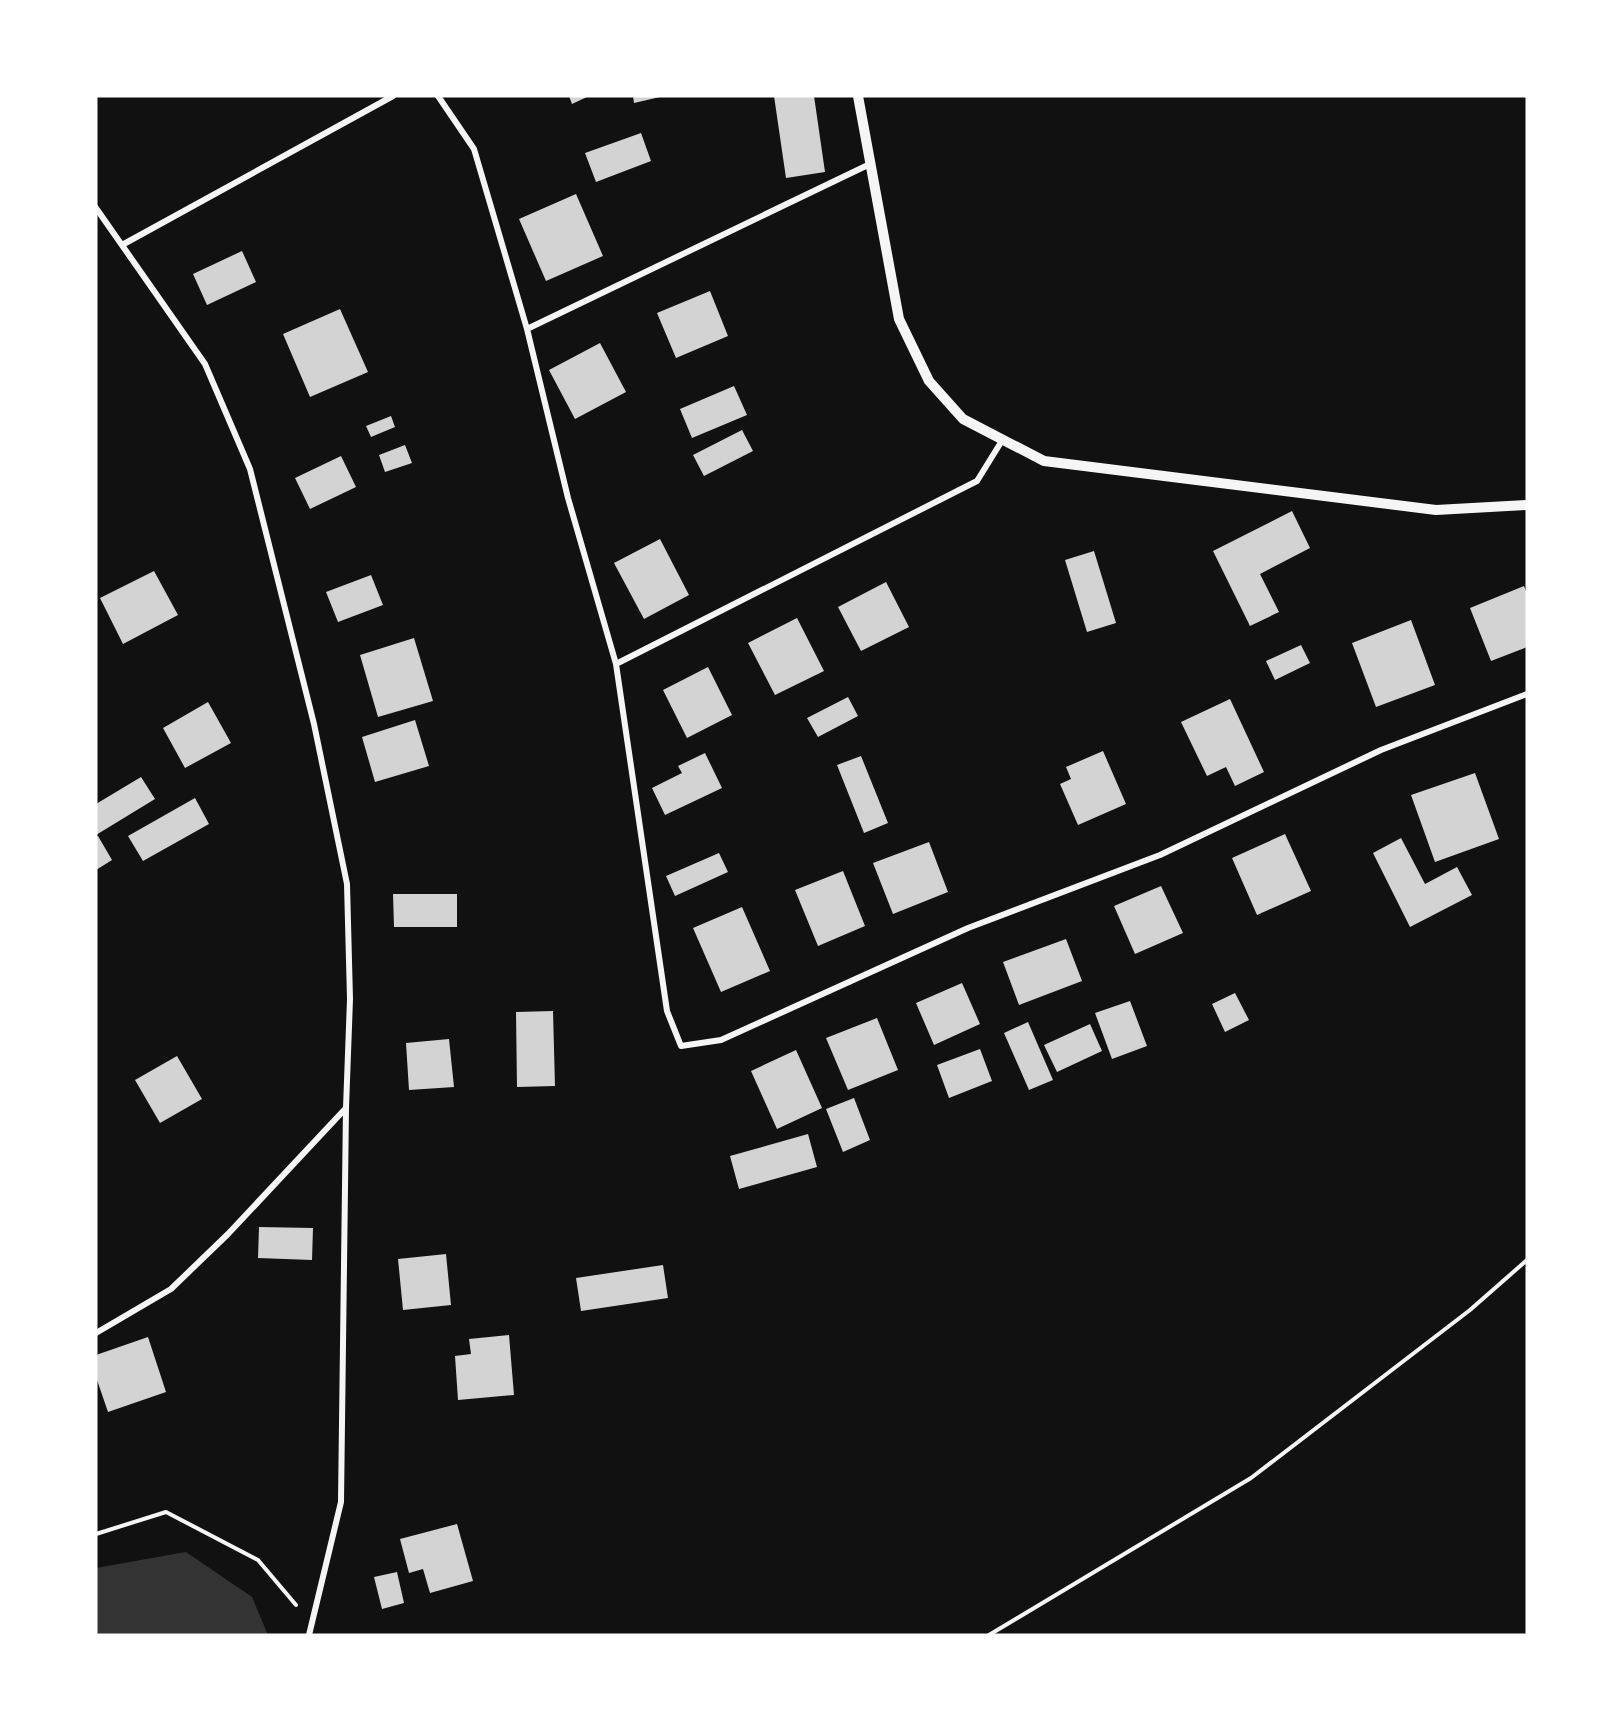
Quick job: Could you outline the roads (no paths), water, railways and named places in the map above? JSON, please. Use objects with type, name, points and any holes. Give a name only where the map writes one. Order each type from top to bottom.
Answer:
[{"type":"street","points":[[122,245],[393,96]]},
{"type":"street","points":[[438,96],[474,149],[527,329],[568,498],[616,664],[667,1011],[681,1046],[721,1040],[968,928],[1160,855],[1381,750],[1527,694]]},
{"type":"street","points":[[858,96],[899,319],[929,381],[963,419],[1044,461],[1436,510],[1527,504]]},
{"type":"street","points":[[527,329],[870,164]]},
{"type":"street","points":[[96,208],[205,364],[250,469],[314,724],[347,884],[350,999],[346,1108],[340,1502],[309,1635]]},
{"type":"street","points":[[616,664],[977,481],[1003,439]]},
{"type":"street","points":[[96,1333],[171,1289],[228,1234],[346,1108]]}]
